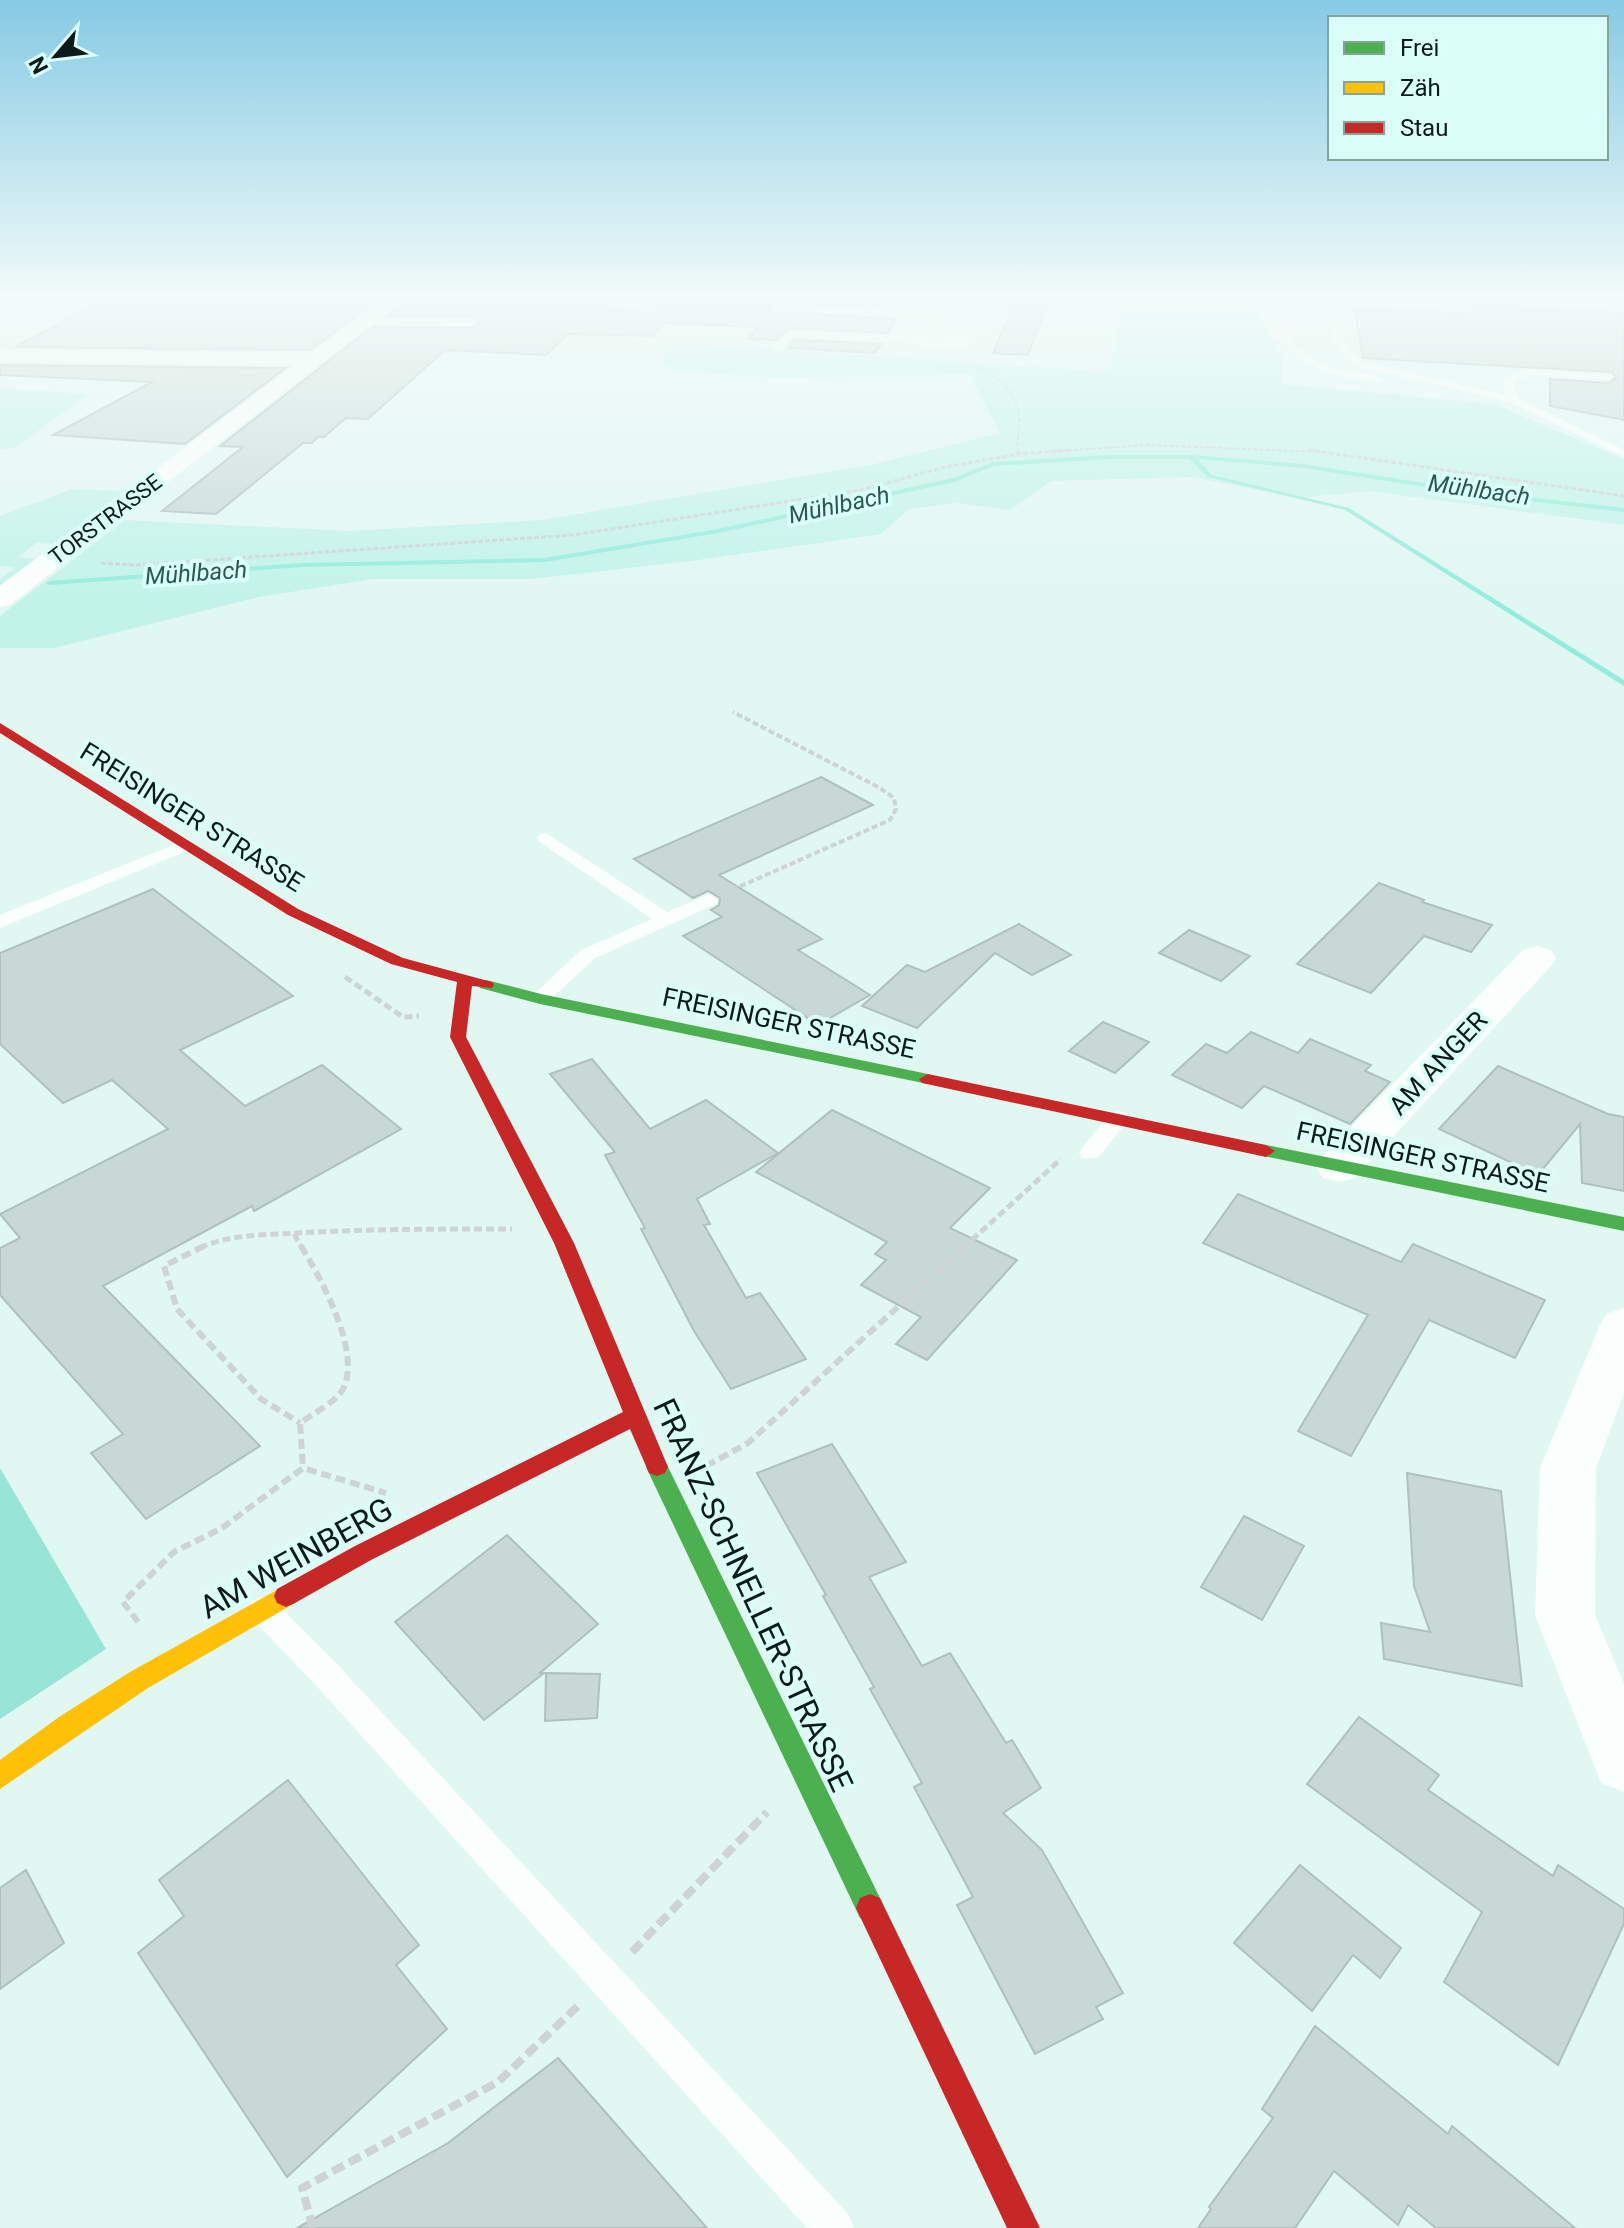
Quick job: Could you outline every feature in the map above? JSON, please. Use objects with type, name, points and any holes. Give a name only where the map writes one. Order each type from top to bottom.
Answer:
[{"type":"main road","name":"FREISINGER STRASSE","points":[[0,727],[293,912],[397,961],[540,999],[1624,1224]]},
{"type":"main road","name":"FRANZ-SCHNELLER-STRASSE","points":[[465,980],[458,1037],[557,1228],[634,1417],[667,1488],[1024,2228]]},
{"type":"main road","name":"AM WEINBERG","points":[[0,1776],[35,1748],[169,1661],[363,1553],[634,1417]]},
{"type":"street","name":"TORSTRASSE","points":[[0,599],[264,398]]},
{"type":"street","name":"AM ANGER","points":[[1339,1167],[1537,958]]},
{"type":"street","points":[[1624,1327],[1568,1468],[1565,1615],[1624,1761]]},
{"type":"lane","points":[[1504,398],[1624,454]]},
{"type":"lane","points":[[546,838],[665,919]]},
{"type":"lane","points":[[0,922],[188,844]]},
{"type":"lane","points":[[540,999],[588,954],[709,900]]},
{"type":"lane","points":[[1090,1153],[1118,1118]]},
{"type":"lane","points":[[263,1610],[323,1671],[834,2228]]},
{"type":"path","points":[[1013,398],[1021,421],[1016,448],[1019,454]]},
{"type":"path","points":[[53,559],[136,565],[573,535],[861,490],[945,467],[1019,454],[1146,445],[1306,450],[1624,496]]},
{"type":"path","points":[[709,900],[890,820],[896,809],[894,798],[880,788],[733,712]]},
{"type":"path","points":[[667,1488],[748,1443],[1063,1157]]},
{"type":"path","points":[[300,1423],[261,1399],[177,1309],[164,1266],[210,1243],[294,1234],[357,1230],[557,1228]]},
{"type":"path","points":[[294,1234],[327,1289],[351,1368],[342,1392],[300,1423]]},
{"type":"path","points":[[300,1423],[303,1468]]},
{"type":"path","points":[[303,1468],[383,1491],[426,1521]]},
{"type":"path","points":[[169,1661],[123,1602],[174,1552],[222,1528],[303,1468]]},
{"type":"path","points":[[313,2228],[302,2188],[498,2082],[605,1979],[804,1774]]},
{"type":"green space","points":[[0,398],[83,398],[15,448],[0,449]]},
{"type":"green space","points":[[982,398],[1430,398],[1494,404],[1624,459],[1624,525],[1370,491],[1296,498],[1193,477],[1051,481],[1010,510],[958,503],[909,509],[881,534],[698,560],[531,579],[373,579],[259,597],[54,648],[0,648],[0,616],[125,520],[349,531],[543,520],[870,465],[1000,433]]},
{"type":"green space","points":[[72,489],[126,491],[54,544],[36,543],[18,557],[35,559],[0,585],[0,579],[16,568],[0,566],[0,516]]},
{"type":"green space","points":[[0,1468],[106,1649],[0,1719]]},
{"type":"building","points":[[122,398],[246,398],[185,444],[53,435]]},
{"type":"building","points":[[281,398],[391,398],[368,419],[346,418],[324,437],[318,437],[312,443],[303,443],[216,514],[162,511],[243,447],[220,446]]},
{"type":"building","points":[[1550,398],[1624,398],[1624,420],[1550,406]]},
{"type":"building","points":[[821,777],[873,805],[719,875],[822,939],[798,950],[870,995],[818,1025],[683,936],[722,917],[711,910],[719,905],[720,898],[708,891],[693,898],[634,859]]},
{"type":"building","points":[[1379,883],[1424,900],[1422,902],[1492,925],[1471,952],[1424,936],[1371,993],[1297,964]]},
{"type":"building","points":[[153,889],[293,996],[180,1050],[245,1106],[322,1065],[401,1129],[254,1211],[252,1206],[103,1286],[260,1446],[146,1519],[91,1453],[123,1434],[0,1295],[0,1248],[20,1238],[0,1214],[168,1129],[112,1080],[63,1103],[0,1044],[0,953]]},
{"type":"building","points":[[1019,924],[1071,955],[1032,975],[995,953],[917,1028],[862,1006],[907,965],[925,972]]},
{"type":"building","points":[[1189,930],[1250,956],[1221,981],[1159,953]]},
{"type":"building","points":[[1103,1022],[1149,1042],[1115,1073],[1069,1051]]},
{"type":"building","points":[[1251,1032],[1298,1053],[1310,1039],[1371,1065],[1365,1071],[1390,1082],[1350,1124],[1264,1086],[1242,1108],[1172,1075],[1206,1044],[1227,1053]]},
{"type":"building","points":[[592,1059],[650,1129],[706,1100],[778,1153],[697,1199],[710,1224],[704,1225],[746,1298],[760,1293],[806,1359],[731,1389],[694,1331],[641,1229],[645,1228],[605,1155],[615,1152],[550,1074]]},
{"type":"building","points":[[1498,1066],[1608,1114],[1624,1117],[1624,1191],[1582,1183],[1580,1124],[1538,1175],[1439,1129]]},
{"type":"building","points":[[832,1110],[990,1188],[950,1228],[1017,1260],[927,1360],[896,1344],[921,1317],[861,1285],[886,1260],[875,1254],[887,1242],[756,1172]]},
{"type":"building","points":[[1238,1194],[1401,1262],[1413,1244],[1545,1300],[1515,1358],[1429,1320],[1351,1456],[1298,1431],[1368,1315],[1203,1243]]},
{"type":"building","points":[[832,1444],[906,1562],[869,1577],[922,1666],[950,1653],[1006,1743],[1012,1740],[1041,1788],[1003,1813],[1042,1850],[1123,1993],[1096,2007],[1103,2019],[1035,2054],[957,1905],[973,1897],[914,1787],[922,1783],[870,1689],[874,1687],[823,1596],[826,1595],[757,1473]]},
{"type":"building","points":[[1407,1473],[1501,1491],[1522,1686],[1384,1659],[1381,1623],[1430,1632],[1414,1586]]},
{"type":"building","points":[[1244,1516],[1304,1546],[1262,1620],[1201,1587]]},
{"type":"building","points":[[507,1535],[598,1624],[540,1673],[544,1673],[484,1720],[395,1622]]},
{"type":"building","points":[[546,1673],[600,1674],[597,1718],[545,1721]]},
{"type":"building","points":[[1359,1717],[1439,1775],[1428,1790],[1553,1876],[1558,1865],[1624,1909],[1624,1924],[1558,2065],[1444,1982],[1482,1912],[1307,1784]]},
{"type":"building","points":[[288,1780],[419,1945],[396,1965],[447,2029],[287,2177],[138,1953],[184,1916],[159,1880]]},
{"type":"building","points":[[1300,1865],[1401,1948],[1380,1978],[1353,1955],[1312,2011],[1234,1943]]},
{"type":"building","points":[[26,1870],[64,1943],[0,1989],[0,1888]]},
{"type":"building","points":[[1315,2026],[1448,2134],[1452,2126],[1575,2228],[1436,2228],[1408,2205],[1398,2225],[1334,2171],[1295,2228],[1198,2228],[1211,2209],[1209,2207],[1273,2118],[1262,2109]]},
{"type":"building","points":[[558,2058],[707,2228],[297,2228],[448,2143]]},
{"type":"waterway","name":"Mühlbach","points":[[50,583],[303,565],[545,560],[718,531],[955,480],[993,464],[1108,457],[1191,457]]},
{"type":"waterway","name":"Mühlbach","points":[[1191,457],[1303,466],[1476,493],[1624,510]]},
{"type":"waterway","points":[[1191,457],[1210,476],[1347,509],[1624,684]]},
{"type":"traffic: fast","points":[[486,985],[540,999],[928,1079]]},
{"type":"traffic: fast","points":[[1266,1151],[1624,1224]]},
{"type":"traffic: fast","points":[[657,1467],[870,1908]]},
{"type":"traffic: slow","points":[[0,1776],[103,1702],[286,1596]]},
{"type":"traffic: jam","points":[[0,727],[293,912],[397,961],[486,985]]},
{"type":"traffic: jam","points":[[465,980],[458,1037],[564,1243],[657,1467]]},
{"type":"traffic: jam","points":[[928,1079],[1266,1151]]},
{"type":"traffic: jam","points":[[286,1596],[363,1553],[634,1417]]},
{"type":"traffic: jam","points":[[870,1908],[1024,2228]]}]
